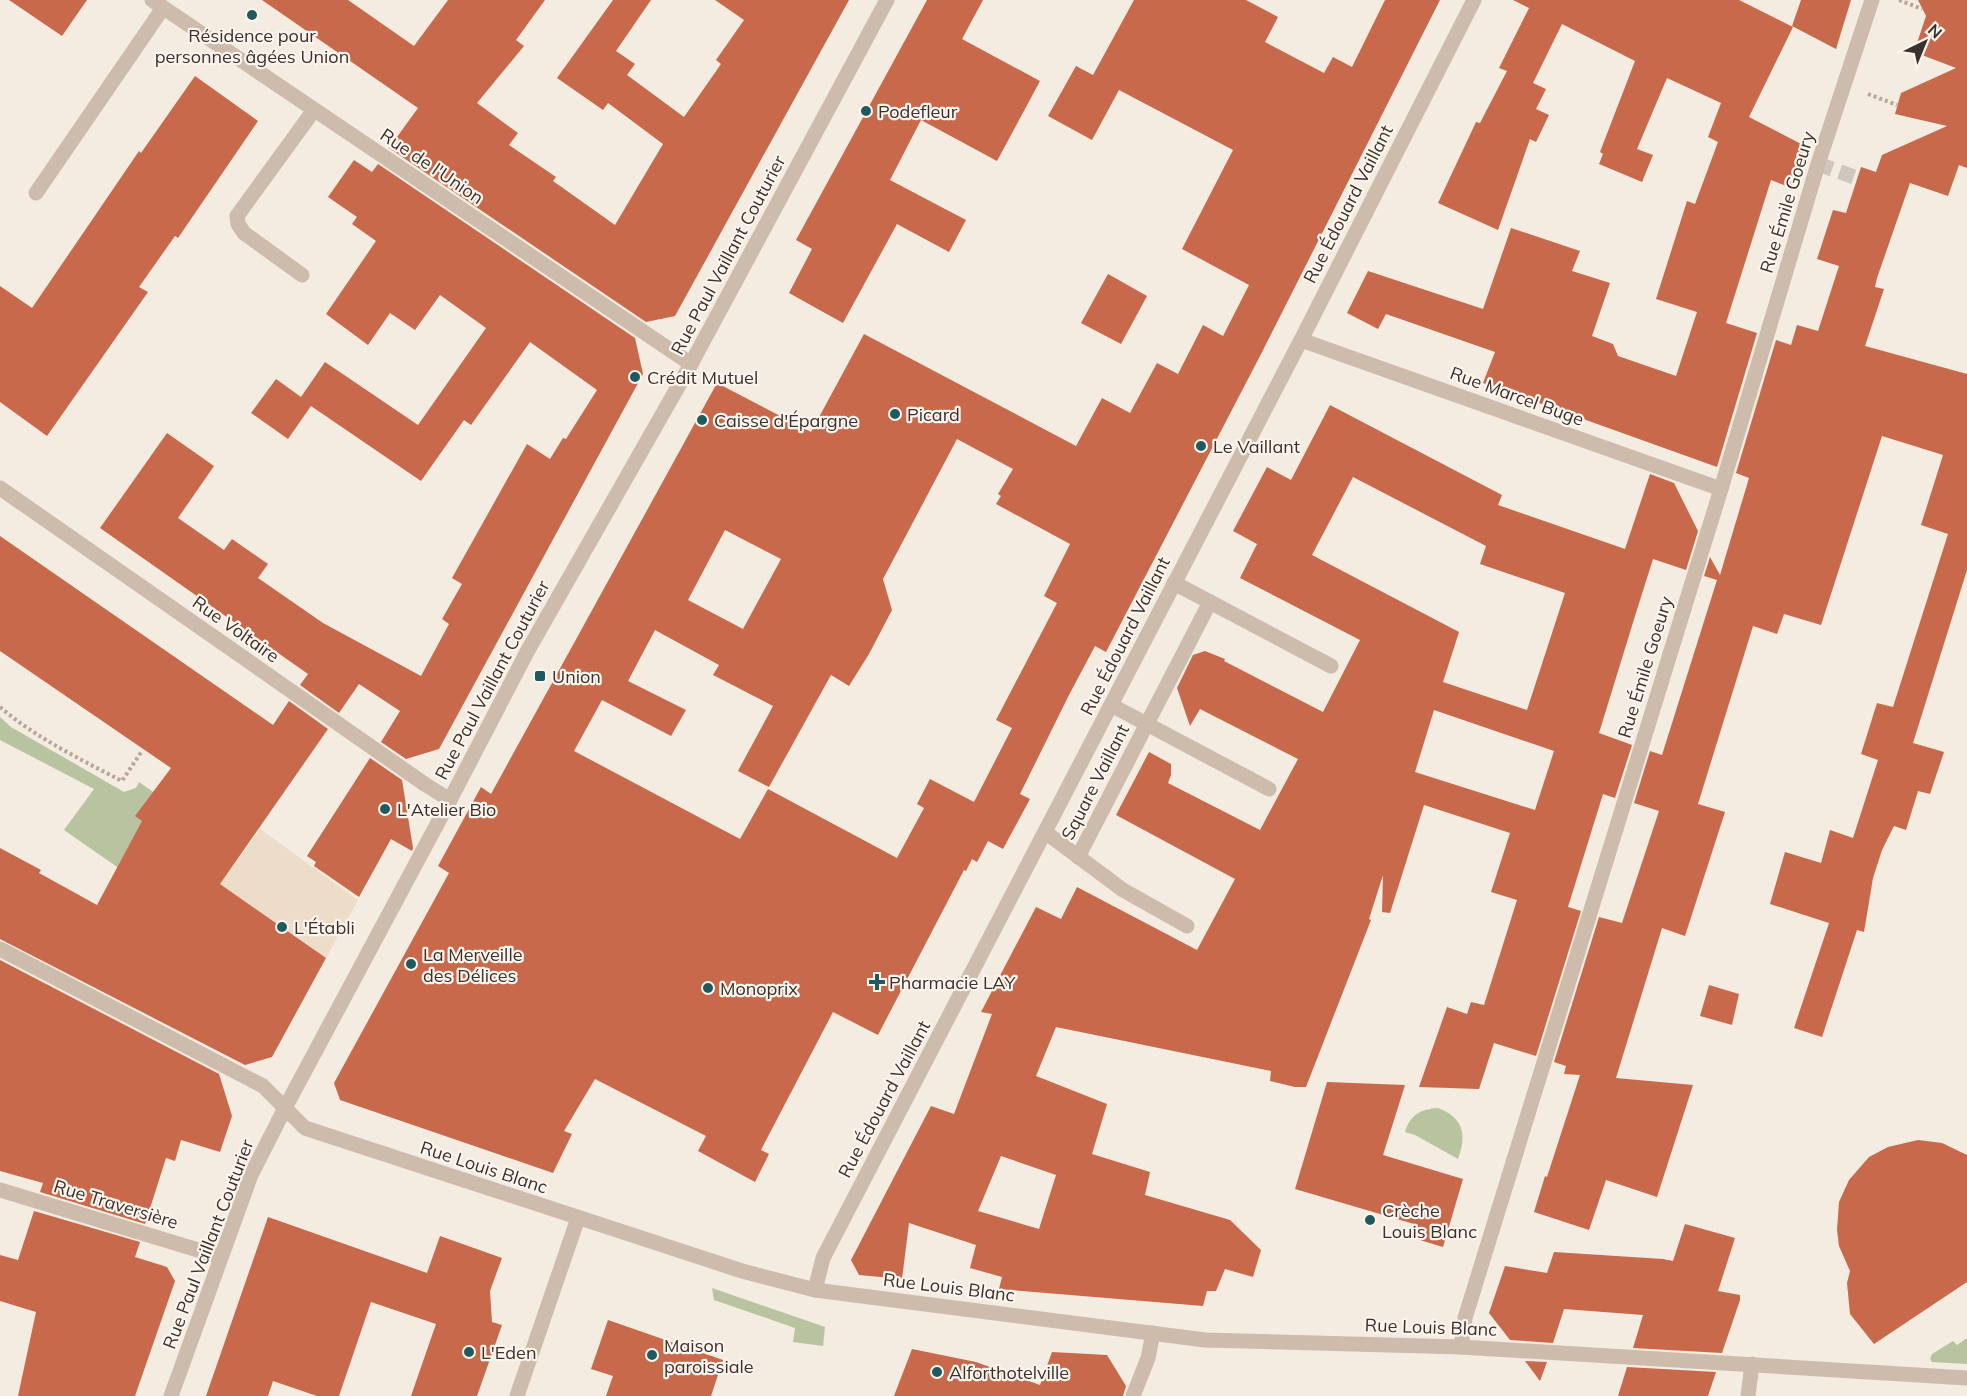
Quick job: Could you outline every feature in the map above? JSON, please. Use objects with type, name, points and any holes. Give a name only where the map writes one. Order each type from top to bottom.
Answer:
[{"type":"street","name":"Rue Paul Vaillant Couturier","points":[[171,1396],[251,1175],[285,1108],[527,652],[691,364],[886,0]]},
{"type":"street","name":"Rue Édouard Vaillant","points":[[815,1290],[823,1258],[1301,340],[1474,0]]},
{"type":"street","name":"Rue Émile Goeury","points":[[1461,1347],[1465,1318],[1472,1295],[1818,164],[1872,0]]},
{"type":"street","name":"Rue de l'Union","points":[[157,4],[691,364]]},
{"type":"street","points":[[36,193],[157,4]]},
{"type":"street","points":[[302,275],[244,233],[238,224],[237,216],[314,110]]},
{"type":"street","name":"Rue Marcel Buge","points":[[1301,340],[1720,489]]},
{"type":"street","name":"Rue Voltaire","points":[[0,488],[450,800]]},
{"type":"street","points":[[1174,584],[1331,666]]},
{"type":"street","name":"Square Vaillant","points":[[1078,857],[1210,602]]},
{"type":"street","name":"Square Vaillant","points":[[1111,705],[1269,789]]},
{"type":"street","name":"Square Vaillant","points":[[1045,832],[1123,890],[1187,926]]},
{"type":"street","name":"Rue Louis Blanc","points":[[0,949],[263,1086],[305,1128],[742,1271],[815,1290],[1205,1340],[1461,1347],[1967,1378]]},
{"type":"street","name":"Rue Traversière","points":[[0,1190],[220,1257]]},
{"type":"street","points":[[518,1396],[578,1218]]},
{"type":"street","points":[[1133,1396],[1148,1358],[1154,1333]]},
{"type":"street","points":[[1749,1396],[1752,1364]]},
{"type":"path","points":[[1899,0],[1922,9]]},
{"type":"path","points":[[0,707],[18,722],[61,749],[122,781],[142,751]]},
{"type":"green space","points":[[0,717],[11,727],[124,792],[136,788],[139,782],[203,827],[156,894],[64,830],[94,789],[0,740]]},
{"type":"green space","points":[[1438,1108],[1453,1117],[1461,1128],[1462,1142],[1458,1159],[1415,1135],[1405,1132],[1410,1121],[1417,1114]]},
{"type":"green space","points":[[712,1288],[825,1327],[823,1346],[793,1342],[795,1328],[714,1300]]},
{"type":"green space","points":[[1967,1338],[1967,1364],[1932,1362],[1930,1359],[1932,1354],[1953,1341],[1957,1345]]},
{"type":"shaded area","points":[[260,829],[358,900],[326,958],[220,884]]},
{"type":"building","points":[[9,0],[87,0],[62,36]]},
{"type":"building","points":[[262,0],[348,0],[414,46],[448,0],[545,0],[516,40],[524,46],[477,103],[518,133],[509,145],[556,177],[553,181],[615,225],[663,144],[608,103],[603,110],[557,78],[613,0],[651,0],[616,51],[635,64],[627,75],[684,117],[721,64],[716,60],[744,20],[715,0],[849,0],[675,316],[646,322],[389,148],[418,108]]},
{"type":"building","points":[[927,0],[983,0],[962,39],[1040,81],[997,161],[921,120],[890,180],[966,220],[949,252],[897,224],[843,323],[789,293],[812,249],[796,240]]},
{"type":"building","points":[[1134,0],[1246,0],[1278,17],[1265,42],[1324,73],[1333,57],[1352,67],[1385,0],[1440,0],[1260,356],[1106,652],[1095,646],[1069,695],[1020,794],[1030,799],[1003,849],[988,841],[977,862],[972,859],[966,871],[964,870],[878,1035],[833,1012],[761,1150],[769,1154],[755,1182],[698,1151],[706,1136],[595,1079],[564,1131],[572,1134],[553,1173],[340,1100],[334,1083],[449,873],[438,866],[481,787],[491,794],[717,383],[811,432],[864,334],[1076,446],[1102,398],[1130,413],[1157,363],[1178,374],[1203,325],[1223,336],[1249,285],[1182,249],[1233,150],[1119,90],[1092,140],[1048,116],[1076,66],[1093,75]],"holes":[[[957,439],[1013,469],[998,494],[1001,496],[996,504],[1070,544],[1044,596],[1057,603],[996,720],[1012,728],[974,802],[930,779],[917,804],[924,808],[897,858],[768,789],[740,839],[574,751],[602,700],[671,736],[686,710],[628,681],[655,630],[719,665],[713,675],[773,706],[738,771],[769,787],[831,675],[849,686],[869,654],[892,610],[883,579]],[[725,530],[781,559],[743,629],[688,600]]]},
{"type":"building","points":[[1513,0],[1739,0],[1793,27],[1749,117],[1805,146],[1792,188],[1771,180],[1726,323],[1757,333],[1717,467],[1483,383],[1495,352],[1386,314],[1378,329],[1347,313],[1368,271],[1483,309],[1511,228],[1580,251],[1572,271],[1610,283],[1592,336],[1613,344],[1618,356],[1676,376],[1697,312],[1656,299],[1687,201],[1695,204],[1718,142],[1708,137],[1721,103],[1667,78],[1637,149],[1653,155],[1642,182],[1599,164],[1603,154],[1600,152],[1635,61],[1562,24],[1533,83],[1546,89],[1536,109],[1549,115],[1536,142],[1530,139],[1498,230],[1438,203],[1476,122],[1480,123],[1507,71],[1499,68],[1529,8]]},
{"type":"building","points":[[1801,0],[1851,0],[1836,49],[1792,26]]},
{"type":"building","points":[[1918,0],[1967,0],[1967,168],[1959,165],[1948,196],[1910,183],[1877,278],[1875,287],[1884,289],[1865,346],[1967,374],[1967,570],[1913,743],[1944,752],[1930,794],[1918,791],[1906,830],[1894,826],[1882,850],[1873,878],[1864,932],[1857,930],[1822,1037],[1794,1028],[1829,923],[1770,904],[1785,852],[1821,863],[1830,830],[1853,838],[1878,760],[1861,754],[1877,703],[1893,707],[1948,534],[1921,525],[1943,455],[1882,436],[1821,625],[1784,614],[1777,634],[1753,626],[1698,804],[1725,812],[1685,936],[1662,928],[1616,1078],[1693,1085],[1657,1197],[1606,1180],[1589,1230],[1534,1212],[1580,1075],[1564,1074],[1566,1066],[1554,1062],[1599,917],[1622,923],[1659,811],[1634,803],[1650,751],[1662,755],[1717,580],[1704,576],[1710,557],[1720,575],[1749,478],[1736,473],[1776,340],[1791,345],[1797,325],[1818,331],[1839,266],[1817,259],[1833,210],[1846,213],[1861,167],[1876,172],[1882,155],[1947,126],[1895,114],[1901,93],[1956,68],[1914,52],[1926,16]]},
{"type":"building","points":[[195,76],[258,121],[178,238],[175,236],[139,287],[148,292],[47,436],[0,402],[0,286],[32,308],[139,151],[141,153]]},
{"type":"building","points":[[354,160],[372,172],[378,164],[635,338],[643,374],[439,749],[406,759],[381,742],[400,711],[359,684],[339,713],[300,685],[308,674],[100,528],[167,433],[214,466],[178,518],[224,550],[232,539],[268,564],[258,578],[323,623],[421,676],[449,624],[442,619],[462,584],[452,578],[527,444],[550,459],[563,438],[566,439],[597,390],[530,342],[471,425],[464,420],[421,481],[311,406],[288,439],[251,413],[276,379],[301,397],[325,362],[418,425],[486,328],[440,295],[415,330],[390,313],[368,345],[326,314],[376,241],[352,224],[357,217],[328,197]]},
{"type":"building","points":[[1108,274],[1147,296],[1121,344],[1081,323]]},
{"type":"building","points":[[1330,405],[1502,495],[1498,505],[1625,549],[1650,474],[1674,483],[1698,531],[1686,570],[1653,559],[1635,616],[1599,733],[1632,745],[1615,798],[1603,794],[1568,907],[1581,911],[1536,1056],[1494,1043],[1479,1089],[1419,1087],[1447,1007],[1467,1014],[1471,1002],[1484,1005],[1517,900],[1491,892],[1510,833],[1424,805],[1390,913],[1382,912],[1383,875],[1369,919],[1371,920],[1306,1087],[1295,1087],[1270,1081],[1271,1071],[1056,1027],[1036,1076],[1107,1104],[1092,1154],[1150,1172],[1145,1195],[1230,1220],[1261,1250],[1253,1277],[1225,1269],[1216,1291],[1207,1291],[1203,1306],[999,1289],[1002,1277],[970,1268],[976,1245],[909,1223],[902,1279],[859,1275],[851,1260],[931,1106],[954,1114],[992,1014],[981,1012],[1036,907],[1061,919],[1077,887],[1197,950],[1235,879],[1116,815],[1149,752],[1171,764],[1168,783],[1260,830],[1298,759],[1200,709],[1190,726],[1177,688],[1193,655],[1205,651],[1225,659],[1224,661],[1323,712],[1360,640],[1240,578],[1257,544],[1233,531],[1267,467],[1291,480]],"holes":[[[1353,477],[1486,546],[1480,564],[1565,593],[1527,710],[1443,682],[1459,632],[1312,555]],[[1434,710],[1554,751],[1535,810],[1415,772]],[[1001,1156],[1056,1175],[1039,1229],[978,1211]]]},
{"type":"building","points":[[0,536],[273,725],[289,701],[328,729],[220,884],[326,958],[272,1057],[245,1065],[0,939],[0,848],[41,870],[39,873],[97,905],[142,821],[135,816],[171,768],[0,651]]},
{"type":"building","points":[[370,758],[402,780],[413,848],[412,851],[391,839],[359,897],[314,866],[316,862],[307,856]]},
{"type":"building","points":[[0,960],[219,1074],[232,1116],[220,1152],[181,1140],[175,1161],[166,1158],[145,1224],[40,1192],[43,1183],[0,1171]]},
{"type":"building","points":[[1709,985],[1739,994],[1732,1025],[1700,1016]]},
{"type":"building","points":[[1327,1082],[1405,1085],[1383,1155],[1463,1179],[1443,1247],[1410,1237],[1414,1224],[1295,1189]]},
{"type":"building","points":[[1918,1140],[1942,1143],[1967,1155],[1967,1282],[1874,1344],[1850,1314],[1847,1283],[1850,1271],[1839,1246],[1837,1230],[1839,1202],[1849,1180],[1869,1157],[1888,1147]]},
{"type":"building","points":[[34,1211],[140,1242],[135,1257],[167,1267],[175,1281],[135,1396],[18,1396],[36,1312],[0,1301],[0,1255],[18,1260]]},
{"type":"building","points":[[268,1217],[427,1273],[440,1236],[502,1258],[490,1291],[492,1322],[502,1325],[477,1396],[411,1396],[436,1324],[371,1302],[339,1396],[317,1396],[273,1381],[268,1396],[206,1396]]},
{"type":"building","points":[[1685,1224],[1735,1238],[1718,1291],[1740,1295],[1740,1300],[1722,1353],[1633,1348],[1643,1315],[1564,1309],[1553,1343],[1510,1340],[1489,1313],[1505,1266],[1547,1273],[1554,1252],[1673,1261]]},
{"type":"building","name":"Maison paroissiale","points":[[608,1320],[723,1360],[711,1396],[606,1396],[613,1376],[591,1369]]},
{"type":"building","points":[[912,1349],[976,1362],[1040,1385],[1052,1352],[1107,1355],[1126,1386],[1123,1396],[894,1396]]},
{"type":"building","points":[[1525,1361],[1547,1362],[1540,1381]]},
{"type":"building","points":[[1627,1367],[1716,1372],[1708,1396],[1618,1396]]},
{"type":"tunnel","points":[[1818,164],[1857,178]]},
{"type":"place","name":"Résidence pour personnes âgées Union","points":[[252,15]]},
{"type":"place","name":"Podefleur","points":[[866,111]]},
{"type":"place","name":"Crédit Mutuel","points":[[635,377]]},
{"type":"place","name":"Picard","points":[[895,414]]},
{"type":"place","name":"Caisse d'Épargne","points":[[702,420]]},
{"type":"place","name":"Le Vaillant","points":[[1201,446]]},
{"type":"place","name":"Union","points":[[540,676]]},
{"type":"place","name":"L'Atelier Bio","points":[[385,809]]},
{"type":"place","name":"L'Établi","points":[[282,927]]},
{"type":"place","name":"La Merveille des Délices","points":[[411,964]]},
{"type":"place","name":"Pharmacie LAY","points":[[877,982]]},
{"type":"place","name":"Monoprix","points":[[708,988]]},
{"type":"place","name":"Crèche Louis Blanc","points":[[1370,1220]]},
{"type":"place","name":"L'Eden","points":[[469,1352]]},
{"type":"place","name":"Maison paroissiale","points":[[652,1355]]},
{"type":"place","name":"Alforthotelville","points":[[937,1372]]}]
